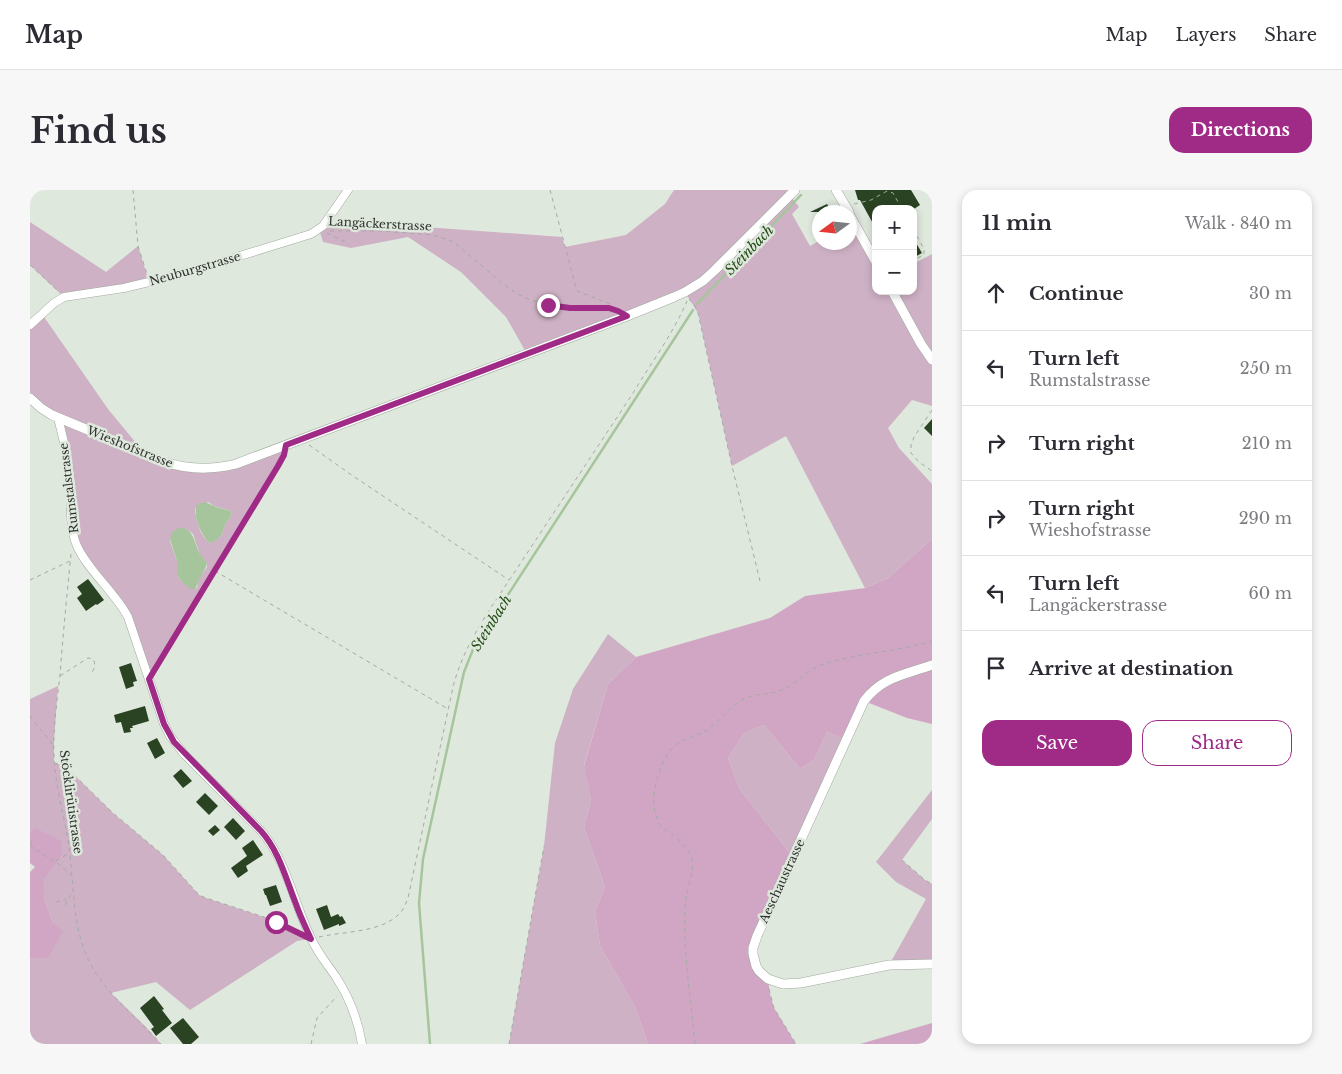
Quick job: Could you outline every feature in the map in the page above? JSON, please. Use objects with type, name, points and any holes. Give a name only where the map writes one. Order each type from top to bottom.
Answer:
[{"type":"street","name":"Neuburgstrasse","points":[[30,325],[54,303],[64,297],[124,288],[149,282],[236,258],[311,234],[326,222],[348,190]]},
{"type":"street","name":"Wieshofstrasse","points":[[30,398],[44,410],[58,418],[165,462],[192,468],[220,467],[236,464],[627,316],[680,294],[703,281],[795,190]]},
{"type":"street","points":[[836,190],[845,205]]},
{"type":"street","points":[[857,227],[872,255]]},
{"type":"street","points":[[894,295],[932,360]]},
{"type":"street","name":"Rumstalstrasse","points":[[58,418],[68,468],[75,540],[84,558],[125,611],[164,724],[174,742],[269,840],[311,939],[344,991],[356,1016],[362,1044]]},
{"type":"street","name":"Aeschaustrasse","points":[[768,979],[756,966],[753,954],[754,942],[864,701],[875,689],[889,680],[932,665]]},
{"type":"street","points":[[768,979],[777,983],[801,983],[876,967],[903,964],[932,964]]},
{"type":"path","points":[[134,190],[138,246],[149,282]]},
{"type":"path","points":[[550,190],[574,280],[579,292],[610,304],[618,311]]},
{"type":"path","points":[[857,207],[887,192],[893,193],[900,205]]},
{"type":"path","points":[[319,229],[349,244]]},
{"type":"path","name":"Langäckerstrasse","points":[[319,229],[334,232],[377,231],[437,236],[451,241],[460,247],[503,284],[530,300],[555,306],[606,308],[627,316]]},
{"type":"path","points":[[917,236],[924,249],[924,255],[917,258]]},
{"type":"path","points":[[30,265],[64,297]]},
{"type":"path","points":[[54,763],[67,768],[113,813],[163,855],[199,895],[267,918],[311,939],[379,926],[391,921],[402,911],[408,898],[456,676],[464,656],[475,633],[609,431],[673,330],[688,298],[698,313],[760,581]]},
{"type":"path","points":[[932,410],[911,445],[911,453],[919,462],[932,471]]},
{"type":"path","points":[[301,440],[509,580]]},
{"type":"path","points":[[149,679],[282,460],[286,445]]},
{"type":"path","name":"Stöcklirütistrasse","points":[[72,552],[59,677],[54,763],[70,852],[79,933],[91,965],[111,994],[161,1044]]},
{"type":"path","points":[[30,580],[70,560]]},
{"type":"path","points":[[215,571],[449,710]]},
{"type":"path","points":[[695,1044],[685,925],[686,898],[693,862],[688,848],[660,824],[654,808],[655,788],[668,754],[677,744],[708,730],[738,702],[750,696],[782,690],[815,668],[855,657],[932,642]]},
{"type":"path","points":[[59,677],[88,658],[93,659],[94,663],[94,668],[90,673]]},
{"type":"path","points":[[30,716],[54,746]]},
{"type":"path","points":[[30,841],[31,846],[72,876]]},
{"type":"path","points":[[509,1044],[544,846]]},
{"type":"path","points":[[55,862],[70,852]]},
{"type":"path","points":[[902,860],[932,884]]},
{"type":"path","points":[[56,902],[67,899],[74,894]]},
{"type":"path","points":[[66,905],[67,899]]},
{"type":"path","points":[[768,979],[773,1004],[796,1044]]},
{"type":"path","points":[[311,1044],[317,1018],[332,1000],[344,991]]},
{"type":"shaded area","points":[[674,190],[795,190],[790,195],[799,207],[792,214],[810,246],[812,245],[812,250],[857,250],[857,234],[872,256],[872,295],[917,295],[917,262],[932,254],[932,406],[912,400],[888,428],[899,448],[932,484],[932,539],[888,578],[865,588],[786,436],[732,466],[698,313],[685,292],[527,354],[506,317],[461,272],[408,237],[351,248],[323,242],[319,229],[326,222],[562,237],[565,247],[626,235],[665,204]]},
{"type":"shaded area","points":[[30,222],[106,272],[138,246],[149,282],[64,297],[30,265]]},
{"type":"shaded area","points":[[42,314],[108,409],[146,455],[205,468],[286,445],[284,455],[278,466],[149,679],[131,624],[79,549],[58,418],[30,398],[30,325]],"holes":[[[208,502],[214,506],[231,511],[232,515],[226,523],[221,536],[210,543],[198,525],[195,512],[195,509]],[[186,529],[193,534],[200,555],[207,563],[207,567],[199,578],[197,588],[182,582],[177,575],[177,561],[170,541],[170,539]]]},
{"type":"shaded area","points":[[205,502],[231,511],[232,515],[226,523],[221,536],[212,543],[208,542],[205,538],[196,519],[197,505]]},
{"type":"shaded area","points":[[179,528],[184,528],[191,533],[200,554],[207,563],[194,589],[191,589],[182,582],[177,575],[177,561],[170,539],[172,532]]},
{"type":"shaded area","points":[[932,539],[932,724],[907,718],[864,701],[847,740],[827,732],[814,760],[800,769],[764,725],[744,733],[728,758],[739,788],[793,857],[753,954],[768,979],[774,1008],[796,1044],[648,1044],[635,1007],[600,946],[595,911],[605,887],[584,827],[591,801],[584,766],[608,684],[636,657],[770,618],[805,596],[865,588],[888,578]]},
{"type":"shaded area","points":[[608,634],[636,657],[608,684],[584,765],[591,801],[584,827],[605,887],[595,911],[600,946],[635,1007],[648,1044],[509,1044],[544,846],[555,743],[573,689]]},
{"type":"shaded area","points":[[58,686],[54,763],[67,768],[113,813],[163,855],[199,895],[267,918],[311,939],[297,941],[190,1010],[156,982],[111,993],[161,1044],[30,1044],[30,958],[48,958],[53,923],[45,901],[42,880],[62,856],[35,828],[30,831],[30,699]]},
{"type":"shaded area","points":[[764,725],[800,769],[814,760],[827,732],[847,740],[793,857],[739,788],[728,758],[744,733]]},
{"type":"shaded area","points":[[932,790],[932,819],[902,860],[932,884],[932,964],[889,965],[926,899],[896,882],[876,862]]},
{"type":"shaded area","points":[[35,828],[61,841],[62,856],[43,880],[45,901],[53,923],[63,931],[48,958],[30,958],[30,872],[35,867],[30,863],[30,831]]},
{"type":"shaded area","points":[[932,1023],[932,1044],[860,1044]]},
{"type":"building","points":[[855,190],[911,190],[920,205],[917,207],[917,205],[872,205],[872,222],[860,200],[858,200]]},
{"type":"building","points":[[917,245],[922,253],[917,256]]},
{"type":"building","points":[[932,419],[932,436],[924,428]]},
{"type":"building","points":[[88,579],[104,600],[86,611],[77,598],[82,594],[77,587]]},
{"type":"building","points":[[131,663],[137,681],[133,682],[134,686],[126,689],[119,667]]},
{"type":"building","points":[[145,706],[149,721],[132,726],[133,728],[130,728],[131,732],[124,733],[121,722],[116,723],[114,715]]},
{"type":"building","points":[[157,738],[165,753],[155,759],[147,743]]},
{"type":"building","points":[[181,769],[192,781],[183,788],[173,776]]},
{"type":"building","points":[[205,793],[218,806],[209,815],[196,802]]},
{"type":"building","points":[[233,818],[245,831],[236,840],[224,827]]},
{"type":"building","points":[[215,825],[220,830],[213,836],[208,831]]},
{"type":"building","points":[[253,840],[263,855],[246,866],[248,871],[238,878],[231,868],[247,856],[242,848]]},
{"type":"building","points":[[276,885],[282,902],[270,906],[263,889]]},
{"type":"building","points":[[327,905],[331,917],[338,914],[340,917],[342,916],[346,923],[324,930],[316,909]]},
{"type":"building","points":[[154,996],[172,1023],[156,1036],[151,1029],[154,1027],[140,1008]]},
{"type":"building","points":[[183,1018],[199,1037],[191,1044],[183,1044],[170,1028]]},
{"type":"waterway","name":"Steinbach","points":[[697,304],[801,195]]},
{"type":"waterway","name":"Steinbach","points":[[430,1044],[419,903],[423,859],[464,672],[474,647],[693,310]]},
{"type":"route","points":[[276,922],[311,939],[269,840],[174,742],[164,724],[149,679],[278,466],[284,455],[286,445],[627,316],[612,308],[570,308],[548,305]]}]
